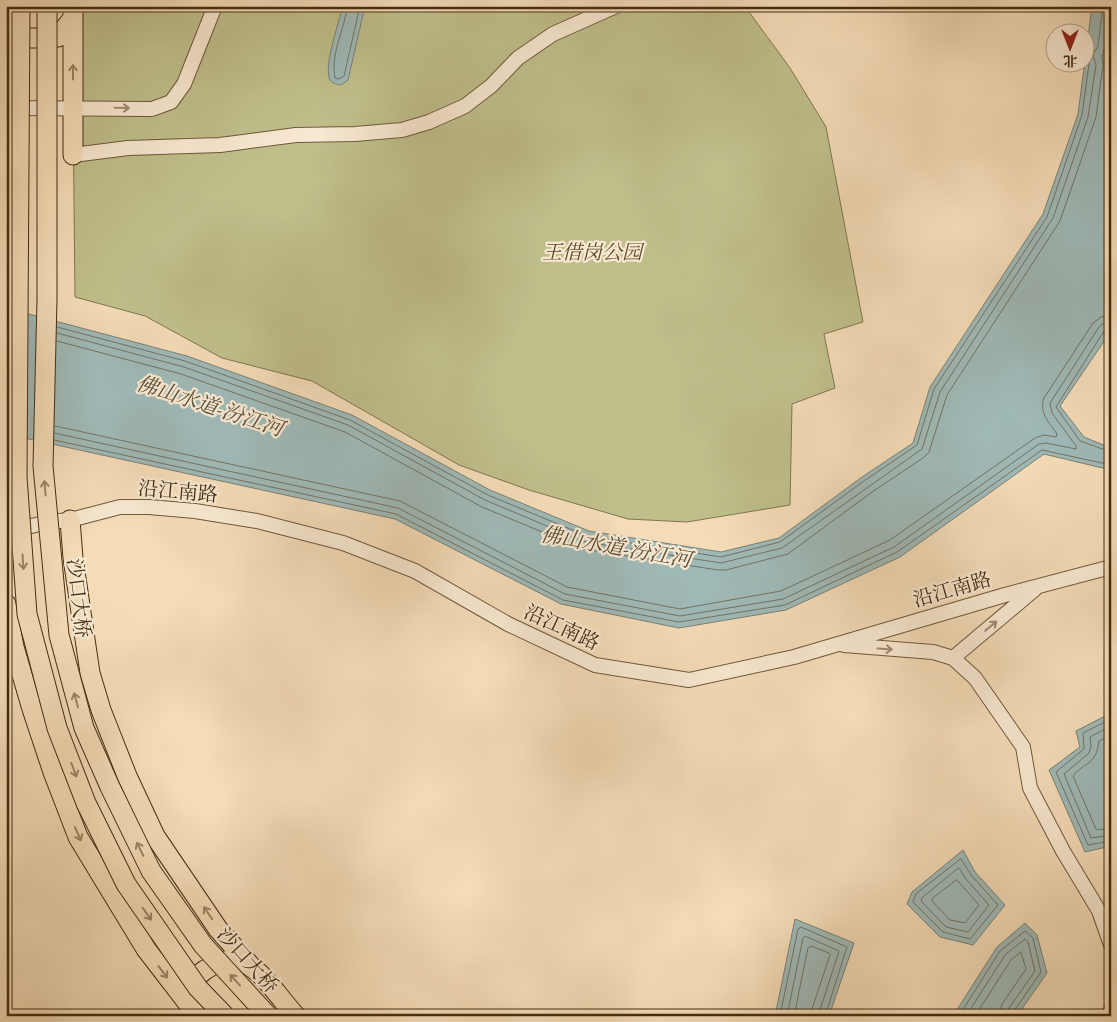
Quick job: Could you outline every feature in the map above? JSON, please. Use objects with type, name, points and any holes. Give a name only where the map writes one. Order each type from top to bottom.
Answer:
[{"type":"main road","points":[[20,6],[17,477],[27,614],[57,728],[86,803],[126,884],[198,988],[225,1016]]},
{"type":"main road","name":"沙口大桥","points":[[46,6],[47,299],[43,466],[59,635],[84,728],[151,871],[204,945],[268,1016]]},
{"type":"main road","points":[[73,12],[73,156]]},
{"type":"main road","points":[[6,30],[16,37],[58,37],[73,12]]},
{"type":"main road","points":[[70,520],[73,558],[90,673],[101,710],[127,776],[155,836],[218,929],[296,1016]]},
{"type":"main road","points":[[6,604],[14,647],[32,709],[53,772],[78,836],[146,949],[197,1015]]},
{"type":"main road","points":[[197,1015],[190,992],[198,974],[211,965],[230,959],[250,965]]},
{"type":"street","points":[[6,108],[152,109],[171,102],[184,84],[215,6]]},
{"type":"street","points":[[73,156],[128,148],[220,145],[296,135],[355,134],[402,130],[429,122],[465,106],[491,86],[518,58],[553,34],[616,6]]},
{"type":"street","name":"沿江南路","points":[[6,532],[48,522],[70,520],[120,507],[150,507],[195,511],[257,520],[344,543],[415,571],[508,624],[595,666],[689,680],[794,657],[1038,586],[1111,567]]},
{"type":"street","points":[[953,658],[1038,586]]},
{"type":"street","points":[[836,645],[934,652],[953,658],[975,678],[1023,748],[1030,788],[1063,851],[1099,911],[1111,945]]},
{"type":"street","points":[[1110,1016],[1111,1010]]},
{"type":"green space","name":"王借岗公园","points":[[72,6],[757,6],[749,12],[790,68],[826,127],[863,322],[824,334],[835,388],[792,404],[790,505],[687,522],[628,519],[529,490],[459,465],[312,381],[222,358],[145,316],[75,297]]},
{"type":"water","points":[[343,6],[365,6],[348,80],[341,85],[330,80],[328,74],[332,44]]},
{"type":"water","name":"佛山水道-汾江河","points":[[1092,6],[1111,6],[1111,331],[1060,406],[1084,437],[1111,448],[1111,470],[1044,454],[900,557],[786,610],[679,628],[561,604],[395,519],[6,434],[6,308],[187,356],[352,415],[490,490],[589,531],[721,552],[779,538],[862,477],[913,443],[930,387],[1043,214],[1078,114],[1083,72],[1094,72],[1094,22],[1090,22]]},
{"type":"water","points":[[1109,714],[1111,715],[1111,846],[1085,852],[1049,770],[1080,747],[1076,731]]},
{"type":"water","points":[[963,850],[975,872],[1005,905],[973,945],[940,937],[907,904],[912,892]]},
{"type":"water","points":[[795,919],[854,943],[829,1016],[775,1016]]},
{"type":"water","points":[[1025,923],[1037,935],[1047,973],[1017,1016],[953,1016],[997,947]]}]
